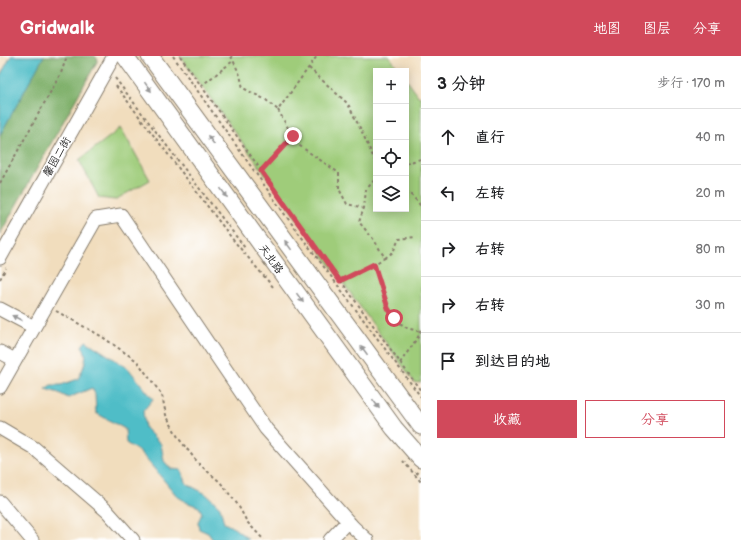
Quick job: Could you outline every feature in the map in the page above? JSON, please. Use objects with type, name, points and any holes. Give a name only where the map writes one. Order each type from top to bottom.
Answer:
[{"type":"main road","name":"天北路","points":[[125,56],[394,428],[421,459]]},
{"type":"main road","name":"天北路","points":[[150,56],[418,417]]},
{"type":"street","name":"馨园二街","points":[[0,258],[114,56]]},
{"type":"street","points":[[0,387],[96,219],[121,215],[266,429],[348,521],[367,540]]},
{"type":"street","points":[[0,309],[34,327]]},
{"type":"street","points":[[0,352],[15,360]]},
{"type":"street","points":[[0,428],[34,448],[107,511],[133,540]]},
{"type":"street","points":[[0,502],[32,540]]},
{"type":"street","points":[[330,540],[348,521]]},
{"type":"path","points":[[0,183],[61,73],[67,56]]},
{"type":"path","points":[[173,56],[310,248],[421,397]]},
{"type":"path","points":[[180,56],[340,281],[421,391]]},
{"type":"path","points":[[231,56],[240,75],[243,88],[266,100],[278,110],[297,144],[339,173],[339,189],[346,204],[364,208]]},
{"type":"path","points":[[278,110],[317,56]]},
{"type":"path","points":[[201,86],[233,61]]},
{"type":"path","points":[[108,68],[238,239]]},
{"type":"path","points":[[308,68],[348,104],[373,157]]},
{"type":"path","points":[[116,86],[234,241],[274,288]]},
{"type":"path","points":[[261,171],[293,136]]},
{"type":"path","points":[[409,162],[421,159]]},
{"type":"path","points":[[373,182],[366,190],[364,208],[359,222],[374,240],[385,258]]},
{"type":"path","points":[[409,193],[418,202],[421,208]]},
{"type":"path","points":[[340,281],[385,258],[393,252],[399,239],[415,237]]},
{"type":"path","points":[[374,264],[388,308],[394,318],[407,328],[421,331],[400,363]]},
{"type":"path","points":[[46,306],[101,336],[137,361],[162,395],[166,415],[179,439],[199,464],[220,482],[238,505],[247,522],[264,540]]},
{"type":"path","points":[[401,458],[421,482]]},
{"type":"green space","points":[[43,56],[95,56],[98,60],[0,234],[0,135]]},
{"type":"green space","points":[[180,56],[389,56],[398,68],[373,68],[373,212],[409,212],[409,83],[419,97],[421,97],[421,382],[415,383]]},
{"type":"green space","points":[[121,128],[150,180],[115,200],[99,198],[79,160]]},
{"type":"water","points":[[11,56],[44,56],[0,135],[0,76]]},
{"type":"water","points":[[86,341],[128,368],[153,399],[143,411],[145,428],[161,444],[164,461],[171,469],[181,470],[187,484],[206,494],[220,507],[224,523],[234,528],[248,539],[247,540],[213,540],[208,533],[199,529],[198,522],[202,513],[199,507],[186,502],[177,496],[141,453],[126,443],[125,429],[96,413],[95,394],[92,388],[68,398],[59,393],[45,389],[51,385],[61,385],[78,379],[86,358],[82,346]]},
{"type":"route","points":[[293,136],[261,171],[340,281],[374,264],[388,308],[394,318]]}]
